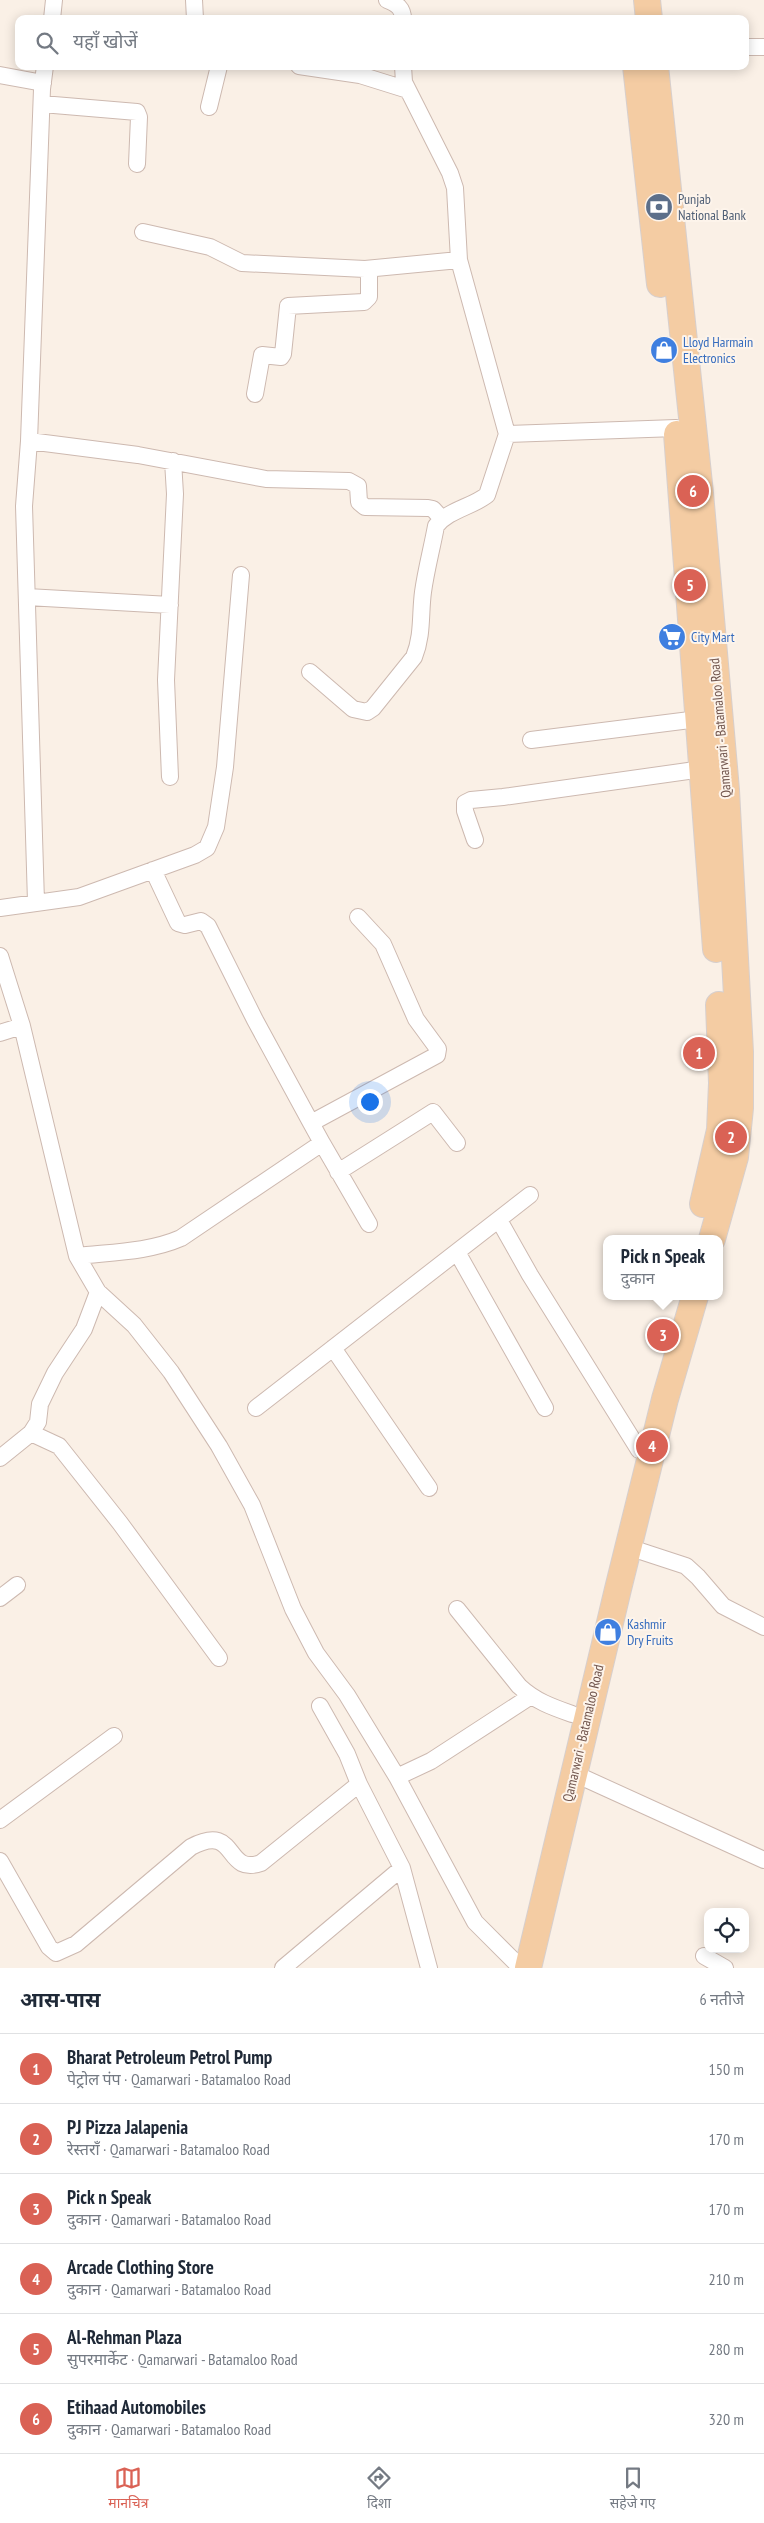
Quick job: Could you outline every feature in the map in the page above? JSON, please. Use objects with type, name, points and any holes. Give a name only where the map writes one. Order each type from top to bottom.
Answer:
[{"type":"main road","points":[[629,0],[631,15]]},
{"type":"main road","points":[[647,0],[649,15]]},
{"type":"main road","name":"Qamarwari - Batamaloo Road","points":[[636,70],[676,428],[715,936],[722,1084],[720,1130],[695,1235]]},
{"type":"main road","name":"Qamarwari - Batamaloo Road","points":[[655,70],[701,503],[726,790],[740,1052],[740,1108],[735,1157],[713,1235]]},
{"type":"main road","name":"Qamarwari - Batamaloo Road","points":[[520,1967],[572,1714],[679,1300]]},
{"type":"main road","name":"Qamarwari - Batamaloo Road","points":[[520,1967],[574,1774],[628,1548],[666,1399],[694,1300]]},
{"type":"street","points":[[52,15],[54,0]]},
{"type":"street","points":[[194,0],[195,15]]},
{"type":"street","points":[[388,0],[400,7],[403,15]]},
{"type":"street","points":[[749,48],[764,47]]},
{"type":"street","points":[[36,902],[24,506],[29,441],[45,70]]},
{"type":"street","points":[[209,107],[218,70]]},
{"type":"street","points":[[330,70],[360,74],[408,90]]},
{"type":"street","points":[[310,672],[353,709],[367,712],[373,708],[414,657],[418,648],[421,637],[423,592],[436,526],[442,519],[481,500],[487,494],[507,434],[459,260],[455,188],[450,173],[404,82],[403,70]]},
{"type":"street","points":[[0,75],[43,83]]},
{"type":"street","points":[[42,104],[137,112],[139,117],[137,164]]},
{"type":"street","points":[[143,232],[210,247],[242,263],[369,269],[459,260]]},
{"type":"street","points":[[254,394],[262,355],[281,357],[283,354],[288,306],[364,302],[369,297],[369,269]]},
{"type":"street","points":[[507,434],[676,428]]},
{"type":"street","points":[[29,441],[173,461],[266,479],[350,481],[358,486],[359,502],[363,506],[428,508],[442,519]]},
{"type":"street","points":[[170,777],[166,680],[175,494],[173,461]]},
{"type":"street","points":[[0,908],[79,897],[195,855],[207,848],[216,827],[225,767],[241,575]]},
{"type":"street","points":[[27,597],[170,605]]},
{"type":"street","points":[[531,740],[698,719]]},
{"type":"street","points":[[475,840],[465,811],[465,803],[471,800],[503,798],[702,769]]},
{"type":"street","points":[[153,870],[178,923],[185,926],[201,921],[208,926],[255,1020],[368,1224]]},
{"type":"street","points":[[311,1123],[432,1059],[438,1052],[416,1019],[383,944],[358,917]]},
{"type":"street","points":[[0,956],[22,1026],[78,1256],[98,1292],[134,1325],[171,1372],[219,1446],[252,1506],[293,1609],[316,1654],[347,1695],[397,1777],[475,1922],[520,1967]]},
{"type":"street","points":[[0,1033],[22,1026]]},
{"type":"street","points":[[338,1172],[433,1112],[457,1143]]},
{"type":"street","points":[[78,1256],[140,1249],[169,1243],[181,1238],[322,1143]]},
{"type":"street","points":[[256,1408],[530,1195]]},
{"type":"street","points":[[499,1220],[530,1275],[640,1450]]},
{"type":"street","points":[[457,1252],[545,1408]]},
{"type":"street","points":[[0,1458],[31,1433],[38,1422],[40,1404],[55,1373],[84,1330],[98,1292]]},
{"type":"street","points":[[333,1348],[429,1488]]},
{"type":"street","points":[[31,1433],[59,1446],[120,1523],[219,1658]]},
{"type":"street","points":[[628,1548],[686,1566],[723,1606],[763,1626]]},
{"type":"street","points":[[0,1598],[17,1585]]},
{"type":"street","points":[[457,1609],[519,1686],[548,1706],[572,1714]]},
{"type":"street","points":[[397,1777],[431,1761],[531,1696]]},
{"type":"street","points":[[320,1706],[347,1754],[359,1784],[402,1868],[429,1968]]},
{"type":"street","points":[[0,1820],[114,1736]]},
{"type":"street","points":[[574,1774],[764,1860]]},
{"type":"street","points":[[0,1861],[49,1947],[56,1952],[76,1944],[191,1847],[205,1840],[214,1839],[223,1842],[242,1864],[252,1866],[261,1862],[359,1784]]},
{"type":"street","points":[[283,1968],[402,1868]]},
{"type":"street","points":[[704,1956],[725,1968]]},
{"type":"place","name":"Punjab National Bank","points":[[659,207]]},
{"type":"place","name":"Lloyd Harmain Electronics","points":[[664,350]]},
{"type":"place","name":"Etihaad Automobiles","points":[[693,491]]},
{"type":"place","name":"Al-Rehman Plaza","points":[[690,585]]},
{"type":"place","name":"City Mart","points":[[672,637]]},
{"type":"place","name":"Bharat Petroleum Petrol Pump","points":[[699,1053]]},
{"type":"place","name":"PJ Pizza Jalapenia","points":[[731,1137]]},
{"type":"place","name":"Pick n Speak","points":[[663,1335]]},
{"type":"place","name":"Arcade Clothing Store","points":[[652,1446]]},
{"type":"place","name":"Kashmir Dry Fruits","points":[[608,1632]]}]
